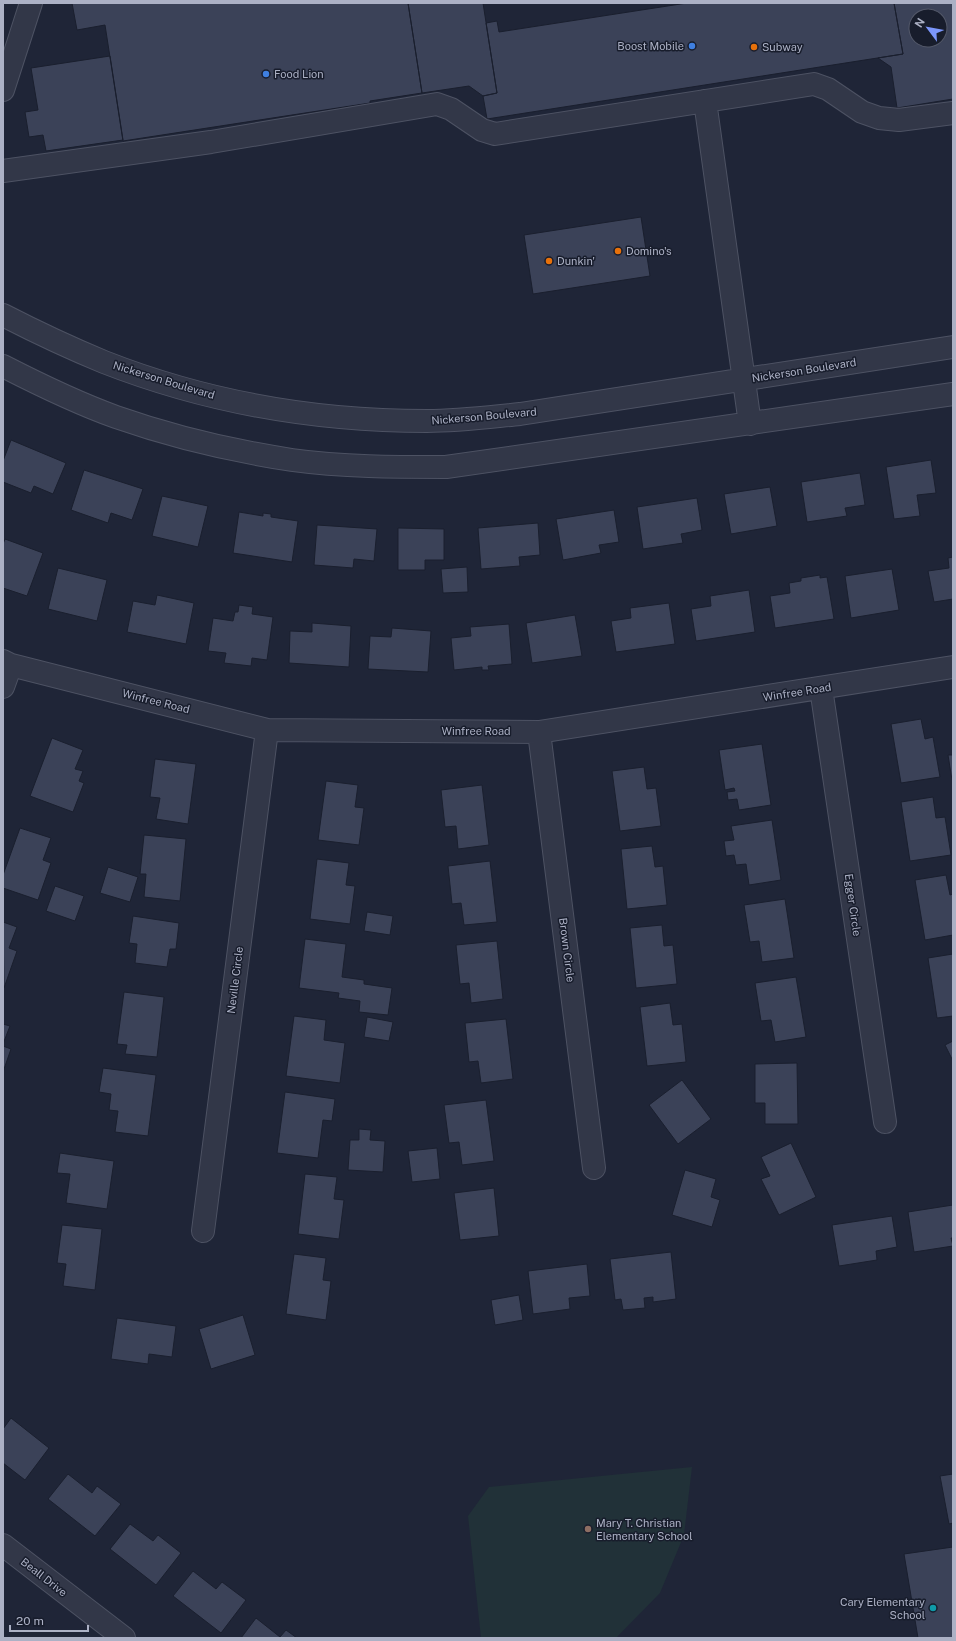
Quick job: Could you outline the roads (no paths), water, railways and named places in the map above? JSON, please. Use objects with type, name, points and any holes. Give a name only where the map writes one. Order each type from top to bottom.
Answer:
[{"type":"street","points":[[3,90],[31,3]]},
{"type":"street","points":[[3,171],[211,142],[437,104],[452,109],[482,130],[495,134],[814,84],[828,89],[862,112],[879,118],[899,120],[953,112]]},
{"type":"street","points":[[706,101],[750,424]]},
{"type":"street","name":"Nickerson Boulevard","points":[[3,315],[63,344],[105,362],[149,377],[241,402],[287,411],[332,416],[427,421],[473,419],[520,414],[953,347]]},
{"type":"street","points":[[3,366],[80,403],[116,417],[177,436],[237,450],[293,460],[374,467],[446,467],[953,394]]},
{"type":"street","points":[[3,687],[7,662]]},
{"type":"street","name":"Winfree Road","points":[[7,662],[267,730],[540,732],[953,667]]},
{"type":"street","name":"Egger Circle","points":[[821,688],[885,1122]]},
{"type":"street","name":"Neville Circle","points":[[203,1231],[267,730]]},
{"type":"street","name":"Brown Circle","points":[[540,732],[594,1168]]},
{"type":"street","name":"Beall Drive","points":[[3,1544],[124,1638]]},
{"type":"place","name":"Boost Mobile","points":[[692,46]]},
{"type":"place","name":"Subway","points":[[754,47]]},
{"type":"place","name":"Food Lion","points":[[266,74]]},
{"type":"place","name":"Domino's","points":[[618,251]]},
{"type":"place","name":"Dunkin'","points":[[549,261]]},
{"type":"place","name":"Mary T. Christian Elementary School","points":[[588,1529]]},
{"type":"place","name":"Cary Elementary School","points":[[933,1608]]}]
